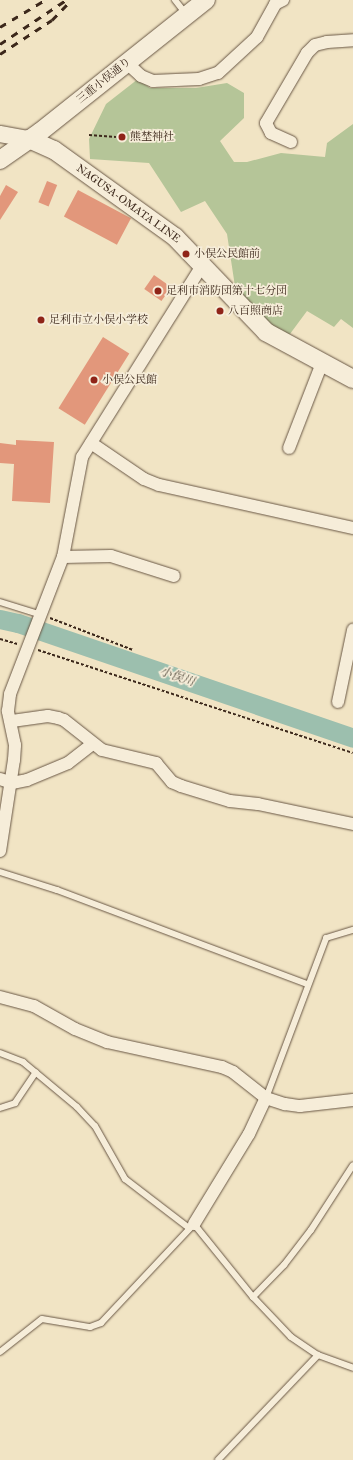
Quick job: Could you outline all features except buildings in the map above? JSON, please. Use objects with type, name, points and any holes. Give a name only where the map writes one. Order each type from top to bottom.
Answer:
[{"type":"main road","name":"三重小俣通り","points":[[0,160],[29,139],[186,14],[206,0]]},
{"type":"main road","name":"NAGUSA-OMATA LINE","points":[[29,139],[54,150],[157,224],[203,264],[258,325],[284,343],[353,379]]},
{"type":"street","points":[[127,62],[141,76],[153,80],[199,79],[218,73],[257,37],[275,4],[283,0]]},
{"type":"street","points":[[291,142],[271,133],[266,123],[303,60],[315,45],[353,40]]},
{"type":"street","points":[[0,134],[29,139]]},
{"type":"street","points":[[0,851],[6,781],[15,745],[12,721],[8,711],[10,694],[63,557],[75,484],[82,457],[203,264]]},
{"type":"street","points":[[289,448],[322,363]]},
{"type":"street","points":[[91,443],[144,480],[159,485],[353,528]]},
{"type":"street","points":[[63,557],[111,556],[174,576]]},
{"type":"street","points":[[338,702],[353,630]]},
{"type":"street","points":[[12,721],[48,716],[58,718],[71,725],[92,744],[109,753],[156,763],[172,782],[193,791],[230,801],[258,804],[353,824]]},
{"type":"street","points":[[6,781],[27,780],[68,763],[92,744]]},
{"type":"street","points":[[0,997],[34,1006],[75,1028],[107,1042],[222,1067],[233,1072],[266,1098],[300,1106],[353,1100]]},
{"type":"street","points":[[191,1226],[249,1134],[266,1098]]},
{"type":"lane","points":[[175,0],[186,14]]},
{"type":"lane","points":[[0,602],[40,617]]},
{"type":"lane","points":[[0,872],[57,890],[307,984]]},
{"type":"lane","points":[[266,1098],[307,984],[326,938],[353,930]]},
{"type":"lane","points":[[0,1053],[23,1062],[88,1117],[125,1179],[191,1226],[253,1297],[291,1336],[318,1355],[353,1368]]},
{"type":"lane","points":[[0,1108],[16,1103],[36,1072]]},
{"type":"lane","points":[[253,1297],[284,1265],[311,1230],[353,1165]]},
{"type":"lane","points":[[0,1352],[42,1319],[90,1327],[101,1323],[191,1226]]},
{"type":"lane","points":[[218,1460],[318,1355]]},
{"type":"path","points":[[89,136],[116,137]]},
{"type":"path","points":[[40,617],[133,650]]},
{"type":"path","points":[[0,638],[28,645],[353,753]]},
{"type":"green space","points":[[138,79],[150,88],[196,88],[227,83],[244,93],[244,118],[220,141],[234,162],[247,162],[281,153],[325,157],[327,143],[353,124],[353,328],[341,319],[334,327],[307,311],[287,338],[236,293],[227,234],[205,201],[181,212],[149,163],[90,159],[89,139],[106,104]]},
{"type":"waterway","name":"小俣川","points":[[0,619],[18,623],[353,738]]},
{"type":"railway","points":[[0,27],[45,0]]},
{"type":"railway","points":[[0,44],[66,0]]},
{"type":"railway","points":[[0,54],[52,20],[71,0]]},
{"type":"place","name":"熊埜神社","points":[[122,137]]},
{"type":"place","name":"小俣公民館前","points":[[186,254]]},
{"type":"place","name":"足利市消防団第十七分団","points":[[158,291]]},
{"type":"place","name":"八百照商店","points":[[220,311]]},
{"type":"place","name":"足利市立小俣小学校","points":[[41,320]]},
{"type":"place","name":"小俣公民館","points":[[94,380]]}]
